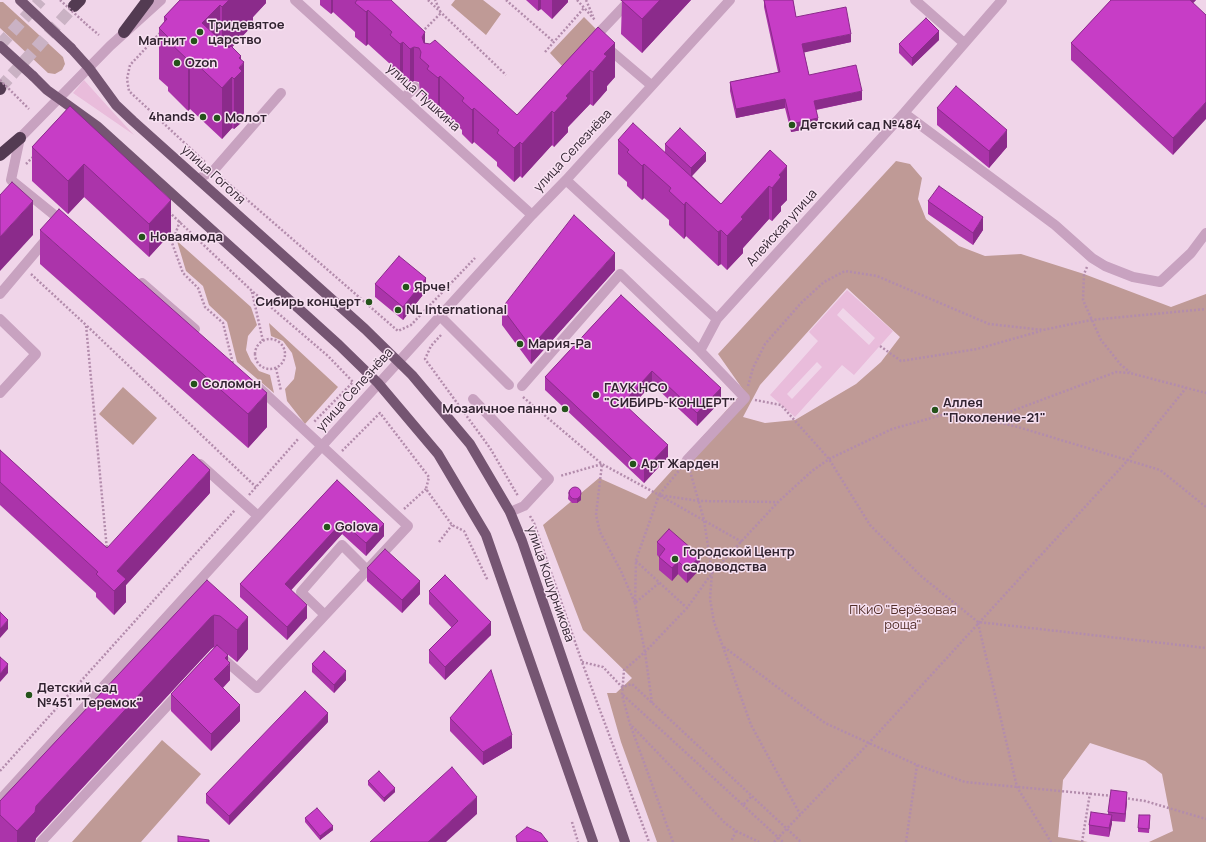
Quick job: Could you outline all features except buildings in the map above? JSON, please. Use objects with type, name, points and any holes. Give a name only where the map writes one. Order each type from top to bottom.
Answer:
[{"type":"highway","points":[[124,32],[148,0]]},
{"type":"highway","points":[[0,155],[20,138]]},
{"type":"main road","name":"улица Гоголя","points":[[20,0],[71,48],[89,68],[116,105],[399,362]]},
{"type":"main road","points":[[0,46],[59,98],[97,126],[331,338],[378,383],[438,454],[486,535],[593,842]]},
{"type":"main road","name":"улица Кошурникова","points":[[399,362],[418,380],[470,444],[510,512],[522,541],[625,842]]},
{"type":"street","points":[[0,160],[124,32],[144,17],[161,0]]},
{"type":"street","name":"улица Пушкина","points":[[295,0],[532,215]]},
{"type":"street","points":[[630,0],[593,40],[651,85]]},
{"type":"street","name":"улица Селезнёва","points":[[0,800],[378,383],[399,362],[730,0]]},
{"type":"street","points":[[915,0],[964,43]]},
{"type":"street","name":"Алейская улица","points":[[700,351],[717,319],[904,113],[1002,0]]},
{"type":"street","points":[[404,98],[415,87]]},
{"type":"street","points":[[198,179],[214,170],[281,93]]},
{"type":"street","points":[[904,113],[1054,225],[1092,258],[1105,266],[1132,277],[1160,282],[1191,253],[1206,233]]},
{"type":"street","points":[[20,138],[11,180],[74,230]]},
{"type":"street","points":[[566,180],[717,319]]},
{"type":"street","points":[[0,294],[62,221]]},
{"type":"street","points":[[522,386],[620,274],[700,351],[745,398],[687,460]]},
{"type":"street","points":[[135,278],[159,296],[204,338]]},
{"type":"street","points":[[440,316],[509,385]]},
{"type":"street","points":[[0,319],[36,354],[0,394]]},
{"type":"street","points":[[211,659],[216,653],[257,688],[408,526],[250,379]]},
{"type":"street","points":[[473,400],[549,480],[524,506],[510,512]]},
{"type":"street","points":[[189,464],[194,459],[258,516]]},
{"type":"street","points":[[325,615],[301,592],[342,545],[368,570]]},
{"type":"street","points":[[41,842],[190,682]]},
{"type":"path","points":[[60,0],[99,35]]},
{"type":"path","points":[[428,0],[506,75]]},
{"type":"path","points":[[435,0],[441,13]]},
{"type":"path","points":[[506,0],[554,42]]},
{"type":"path","points":[[577,0],[604,28]]},
{"type":"path","points":[[586,0],[594,19]]},
{"type":"path","points":[[545,52],[584,8]]},
{"type":"path","points":[[418,36],[441,13]]},
{"type":"path","points":[[161,33],[130,65],[127,79],[129,92],[214,170],[398,331],[411,325],[480,252]]},
{"type":"path","points":[[0,80],[29,108]]},
{"type":"path","points":[[0,771],[243,502],[305,431],[353,382],[328,356],[252,292],[168,211]]},
{"type":"path","points":[[180,221],[172,243],[183,274],[198,288],[205,307],[223,323],[233,364]]},
{"type":"path","points":[[1092,258],[1084,274],[1083,300],[1101,340],[1121,365],[1130,373]]},
{"type":"path","points":[[23,267],[256,487]]},
{"type":"path","points":[[1043,330],[989,324],[877,276],[845,271],[824,282],[801,303],[765,344],[753,368],[745,398],[781,405],[829,459],[870,525],[921,576],[978,622],[1206,648]]},
{"type":"path","points":[[252,292],[263,341]]},
{"type":"path","points":[[880,346],[901,361],[977,349],[1043,330],[1092,320],[1206,309]]},
{"type":"path","points":[[86,325],[107,555]]},
{"type":"path","points":[[263,341],[277,341],[284,348],[285,358],[276,368],[266,369],[258,363],[256,358],[256,348],[263,341]]},
{"type":"path","points":[[988,420],[1116,372],[1130,373],[1206,394]]},
{"type":"path","points":[[509,385],[602,464],[742,542]]},
{"type":"path","points":[[774,842],[869,742],[1128,460],[1186,388]]},
{"type":"path","points":[[334,458],[380,413],[430,477],[426,490],[397,516]]},
{"type":"path","points":[[673,842],[630,724],[622,695],[624,670],[645,652],[687,608],[712,573],[778,502],[812,471],[829,459],[892,429],[942,416],[988,420],[1018,427],[1160,470],[1206,507]]},
{"type":"path","points":[[635,603],[636,560],[660,495],[687,460]]},
{"type":"path","points":[[687,460],[704,520],[712,573],[710,599],[714,622],[751,724],[800,814]]},
{"type":"path","points":[[549,480],[602,464]]},
{"type":"path","points":[[602,464],[596,514],[600,532],[621,570],[635,603],[645,652],[652,703]]},
{"type":"path","points":[[426,490],[452,526],[464,531],[489,582]]},
{"type":"path","points":[[660,495],[699,501],[778,502]]},
{"type":"path","points":[[439,542],[452,526]]},
{"type":"path","points":[[636,560],[687,608]]},
{"type":"path","points":[[635,603],[659,583]]},
{"type":"path","points":[[978,622],[1017,787],[1051,842]]},
{"type":"path","points":[[724,647],[825,723],[917,765],[965,782],[1116,796]]},
{"type":"path","points":[[582,662],[603,667],[622,687]]},
{"type":"path","points":[[622,687],[632,684],[801,842]]},
{"type":"path","points":[[622,695],[783,842]]},
{"type":"path","points":[[630,724],[726,823],[736,831],[759,842]]},
{"type":"path","points":[[906,842],[917,765]]},
{"type":"path","points":[[1082,842],[1090,793]]},
{"type":"path","points":[[743,805],[752,796]]},
{"type":"path","points":[[1123,797],[1145,801],[1206,819]]},
{"type":"path","points":[[571,820],[578,842]]},
{"type":"path","points":[[731,842],[736,831]]},
{"type":"green space","points":[[455,0],[483,0],[501,14],[486,35],[451,5]]},
{"type":"green space","points":[[0,2],[3,2],[63,57],[65,64],[62,70],[55,74],[48,73],[0,28]]},
{"type":"green space","points":[[584,17],[597,30],[563,67],[550,53]]},
{"type":"green space","name":"ПКиО \"Берёзовая роща\"","points":[[896,161],[910,164],[922,178],[918,199],[926,219],[959,246],[985,256],[1021,254],[1084,274],[1171,307],[1206,294],[1206,842],[1149,842],[1173,831],[1162,774],[1145,761],[1090,743],[1063,780],[1058,837],[1088,842],[657,842],[621,742],[607,693],[616,693],[632,678],[583,630],[543,525],[599,478],[646,499],[744,391],[718,354]],"holes":[[[847,288],[900,337],[881,362],[856,384],[795,420],[765,423],[743,417],[760,385]]]},
{"type":"green space","points":[[177,241],[251,307],[257,325],[248,336],[246,350],[251,361],[259,371],[270,375],[274,393],[237,362],[227,322],[209,305],[203,286],[186,271]]},
{"type":"green space","points":[[269,323],[338,387],[305,424],[287,401],[285,389],[294,379],[296,368],[292,353],[283,341],[271,336]]},
{"type":"green space","points":[[123,387],[157,418],[133,445],[99,414]]},
{"type":"green space","points":[[162,740],[201,774],[141,842],[72,842]]},
{"type":"shaded area","points":[[84,80],[111,110],[134,135],[73,93]]},
{"type":"shaded area","points":[[847,290],[893,331],[854,375],[842,365],[795,417],[770,395],[818,341],[809,332]],"holes":[[[843,308],[875,338],[869,345],[837,315]],[[817,362],[822,367],[792,399],[787,394]]]},
{"type":"tunnel","points":[[0,45],[41,0]]},
{"type":"tunnel","points":[[0,88],[74,6]]},
{"type":"place","name":"Тридевятое царство","points":[[200,32]]},
{"type":"place","name":"Магнит","points":[[194,41]]},
{"type":"place","name":"Ozon","points":[[177,63]]},
{"type":"place","name":"4hands","points":[[203,117]]},
{"type":"place","name":"Молот","points":[[217,118]]},
{"type":"place","name":"Детский сад №484","points":[[792,125]]},
{"type":"place","name":"Новаямода","points":[[142,237]]},
{"type":"place","name":"Ярче!","points":[[406,287]]},
{"type":"place","name":"Сибирь концерт","points":[[369,302]]},
{"type":"place","name":"NL International","points":[[398,310]]},
{"type":"place","name":"Мария-Ра","points":[[520,344]]},
{"type":"place","name":"Соломон","points":[[194,384]]},
{"type":"place","name":"ГАУК НСО \"СИБИРЬ-КОНЦЕРТ\"","points":[[596,395]]},
{"type":"place","name":"Мозаичное панно","points":[[565,409]]},
{"type":"place","name":"Аллея \"Поколение-21\"","points":[[935,410]]},
{"type":"place","name":"Арт Жарден","points":[[633,464]]},
{"type":"place","name":"Golova","points":[[327,527]]},
{"type":"place","name":"Городской Центр садоводства","points":[[675,559]]},
{"type":"place","name":"Детский сад №451 \"Теремок\"","points":[[29,695]]}]
